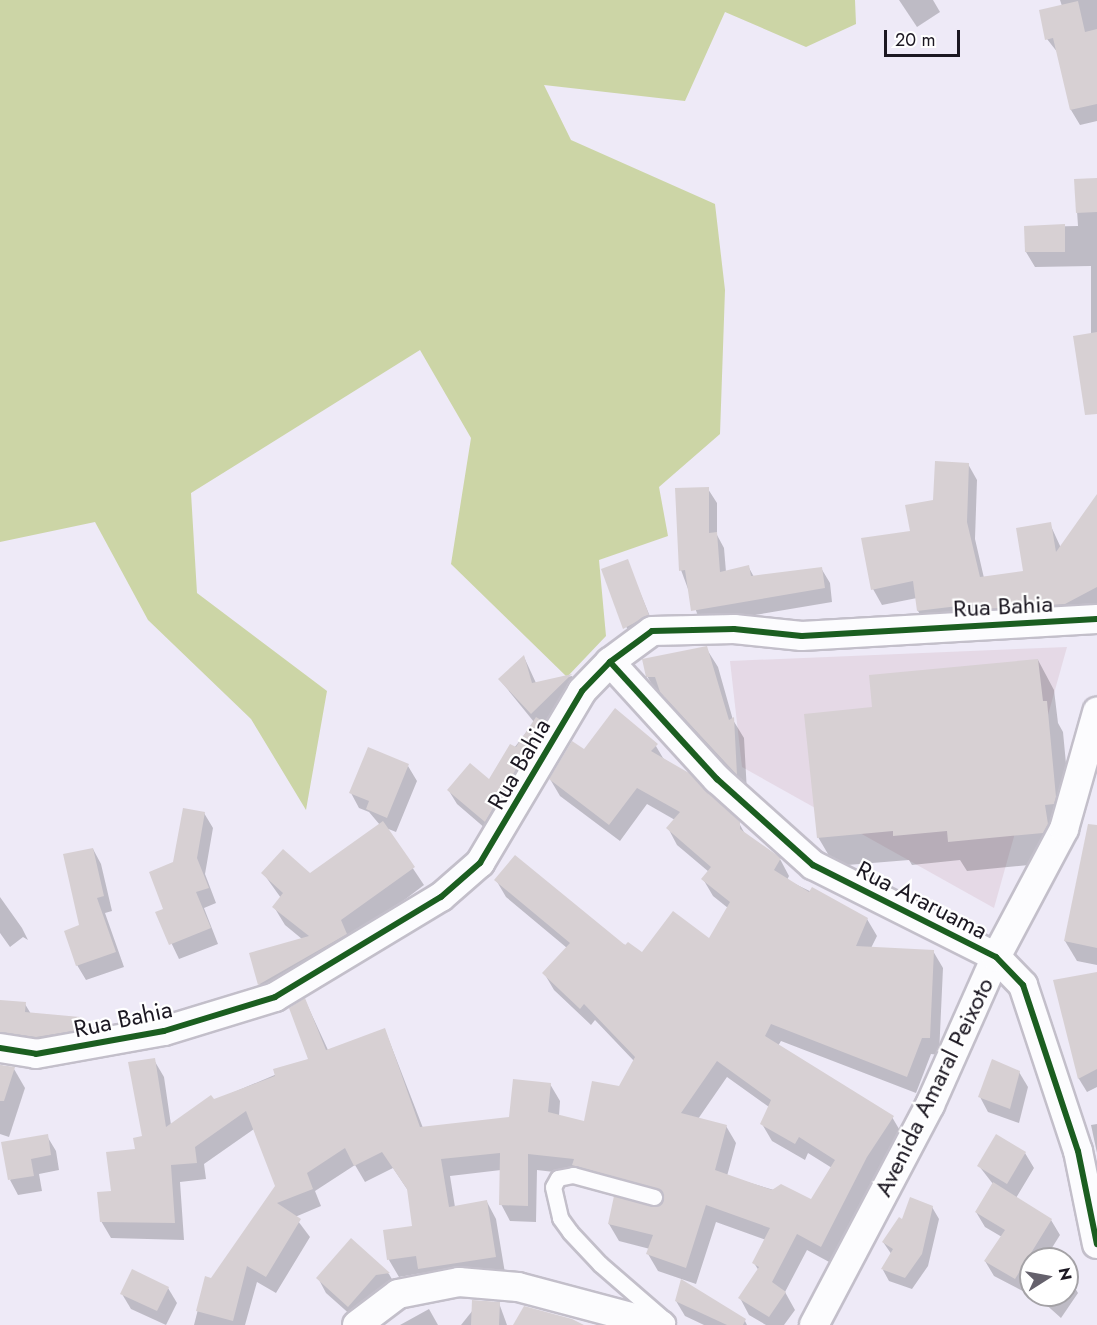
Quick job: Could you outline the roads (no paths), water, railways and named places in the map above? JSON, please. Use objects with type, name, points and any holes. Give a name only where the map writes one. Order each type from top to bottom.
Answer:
[{"type":"street","name":"Rua Bahia","points":[[0,1048],[36,1054],[106,1042],[164,1031],[264,1000],[337,963],[441,897],[480,863],[582,691],[610,662],[652,631],[734,629],[802,636],[1097,619]]},
{"type":"street","name":"Rua Araruama","points":[[610,662],[717,779],[813,865],[996,957],[1023,985],[1078,1151],[1097,1244]]},
{"type":"street","name":"Avenida Amaral Peixoto","points":[[813,1325],[930,1105],[996,957],[1064,829],[1097,712]]},
{"type":"street","points":[[357,1325],[398,1294],[459,1282],[518,1287],[661,1325]]},
{"type":"lane","points":[[654,1197],[573,1175],[558,1178],[553,1187],[560,1218],[570,1232],[600,1264],[670,1325]]}]
